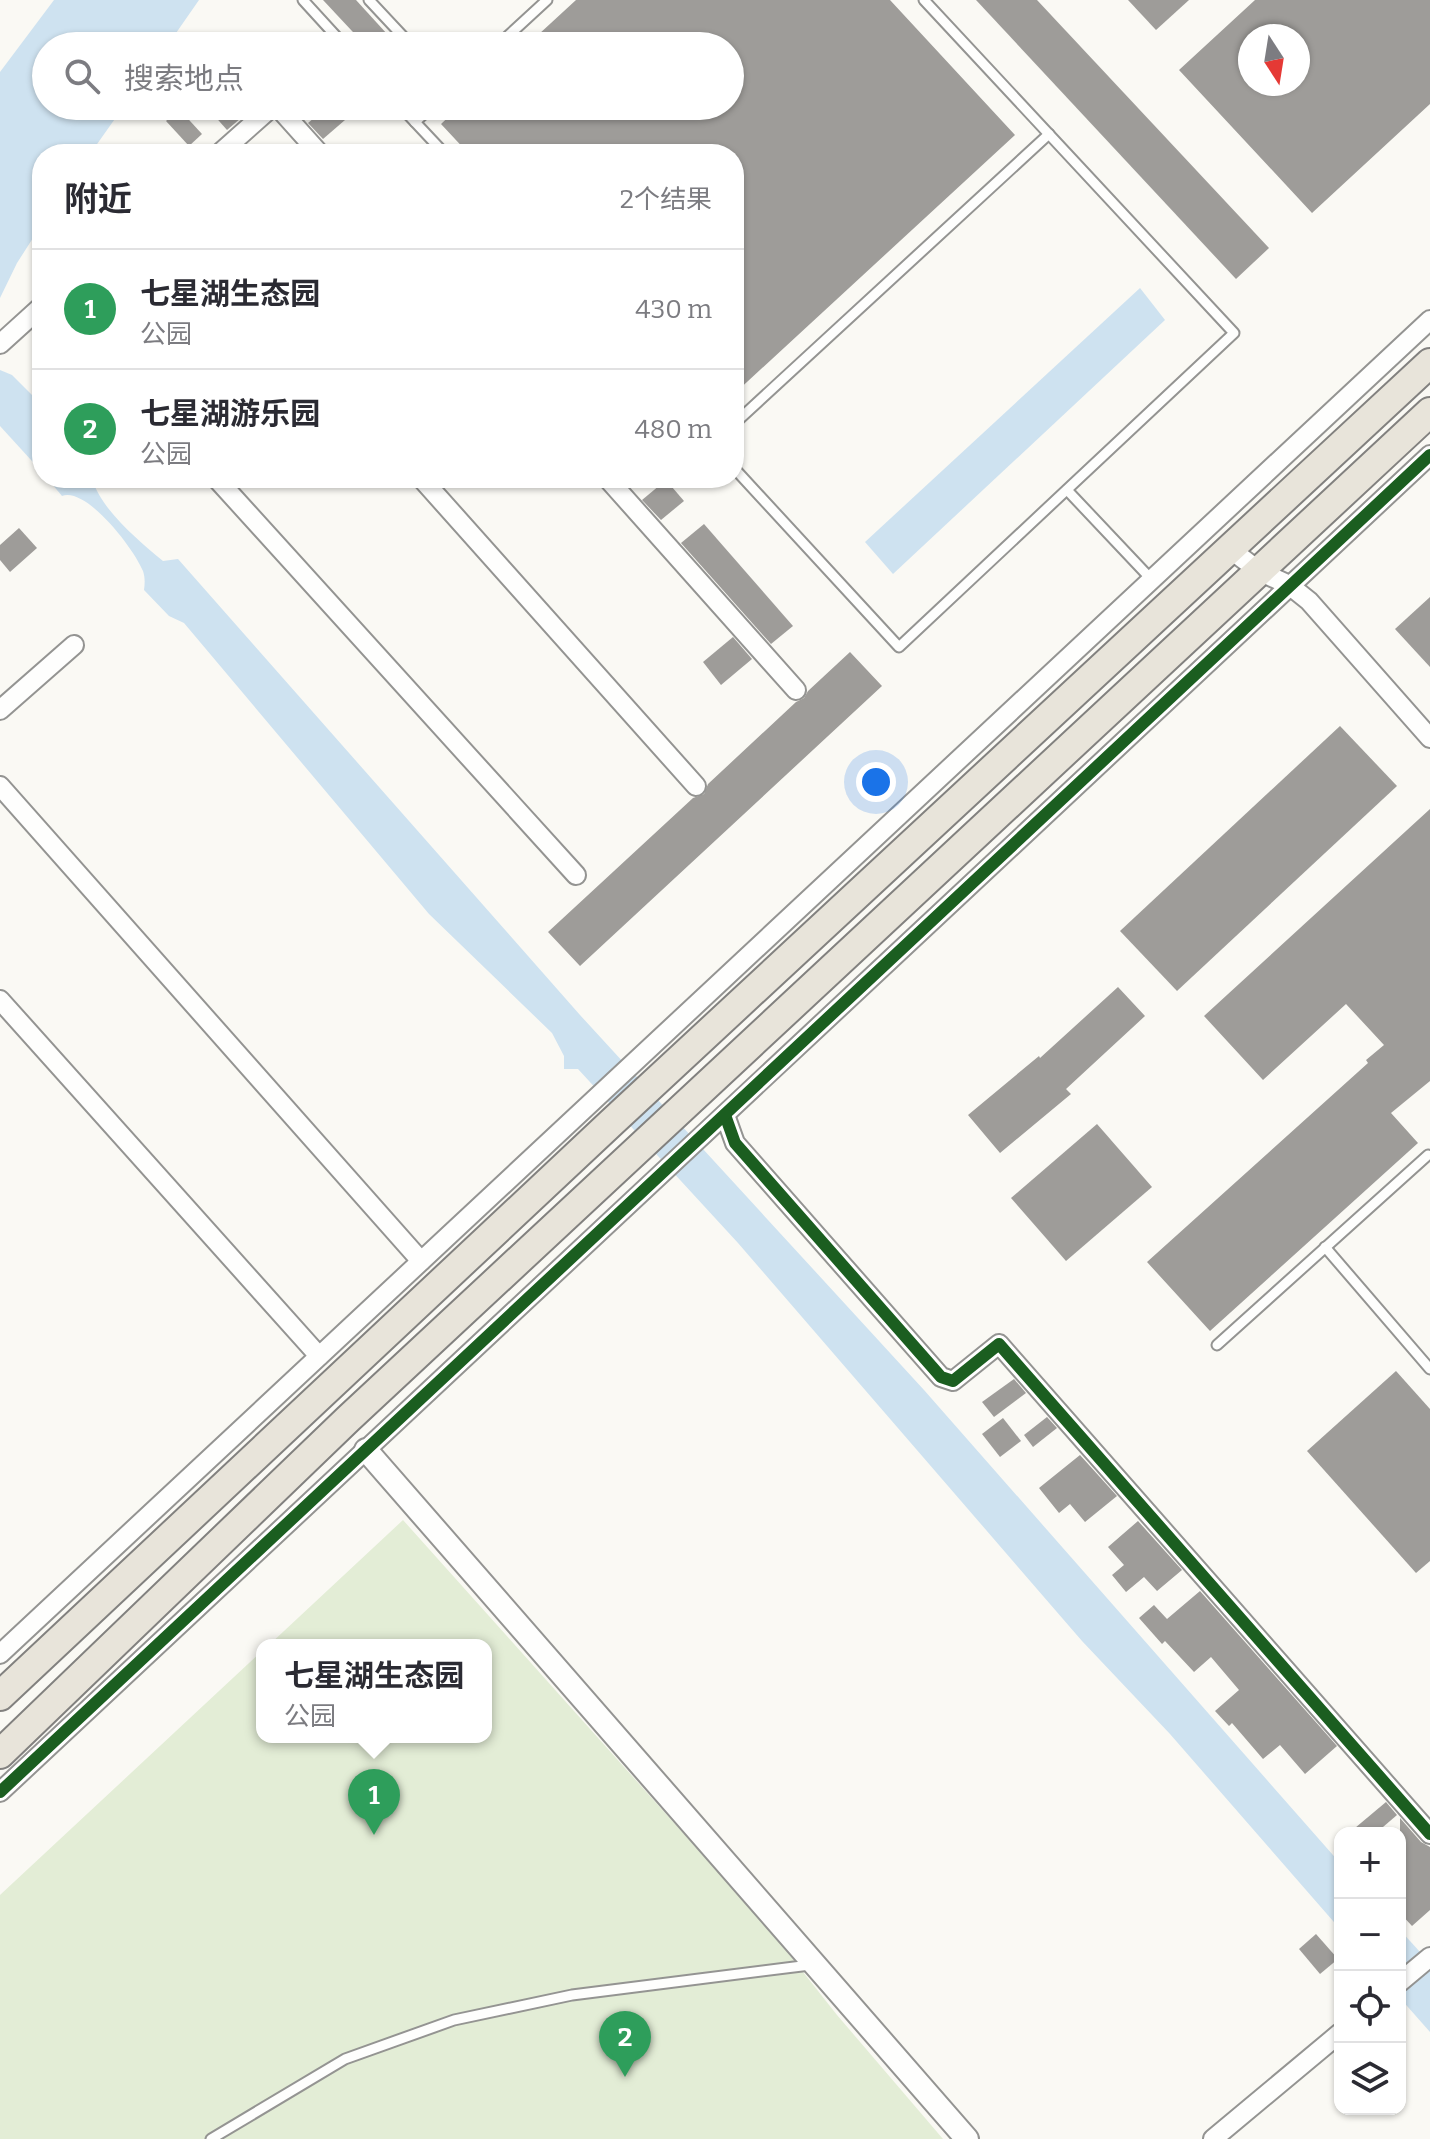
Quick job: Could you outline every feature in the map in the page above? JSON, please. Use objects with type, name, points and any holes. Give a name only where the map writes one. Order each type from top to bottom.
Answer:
[{"type":"highway","points":[[0,1696],[611,1123],[1430,363]]},
{"type":"highway","points":[[0,1754],[348,1419],[1430,412]]},
{"type":"street","points":[[231,144],[259,120]]},
{"type":"street","points":[[288,120],[311,144]]},
{"type":"street","points":[[0,344],[32,315]]},
{"type":"street","points":[[0,1654],[1430,320]]},
{"type":"street","points":[[0,1792],[1430,455]]},
{"type":"street","points":[[225,488],[576,875]]},
{"type":"street","points":[[430,488],[696,786]]},
{"type":"street","points":[[616,488],[796,690]]},
{"type":"street","points":[[1230,549],[1259,571],[1289,585],[1309,601],[1430,738]]},
{"type":"street","points":[[1152,580],[1173,602]]},
{"type":"street","points":[[0,710],[74,645]]},
{"type":"street","points":[[0,786],[421,1261]]},
{"type":"street","points":[[0,1000],[319,1356]]},
{"type":"street","points":[[725,1115],[735,1143],[941,1377],[953,1381],[999,1344],[1430,1834]]},
{"type":"street","points":[[366,1450],[967,2139]]},
{"type":"street","points":[[1406,1977],[1430,1957]]},
{"type":"street","points":[[1213,2139],[1334,2038]]},
{"type":"lane","points":[[303,0],[332,32]]},
{"type":"lane","points":[[369,0],[399,32]]},
{"type":"lane","points":[[512,32],[547,0]]},
{"type":"lane","points":[[744,479],[899,647],[1234,333],[924,0]]},
{"type":"lane","points":[[417,120],[415,122],[436,144]]},
{"type":"lane","points":[[744,415],[1049,134]]},
{"type":"lane","points":[[1067,490],[1152,580]]},
{"type":"lane","points":[[1217,1345],[1428,1155]]},
{"type":"lane","points":[[1325,1247],[1430,1369]]},
{"type":"lane","points":[[211,2139],[345,2059],[454,2020],[572,1995],[814,1964]]},
{"type":"green space","points":[[403,1520],[769,1929],[837,2015],[943,2139],[0,2139],[0,1895],[256,1657],[256,1743],[492,1743],[492,1639],[275,1639]]},
{"type":"water","points":[[54,0],[199,0],[177,32],[32,32],[32,120],[114,120],[97,144],[32,144],[32,240],[0,298],[0,72]]},
{"type":"water","points":[[1140,288],[1165,320],[893,574],[865,542]]},
{"type":"water","points":[[0,370],[12,375],[32,395],[32,461],[0,426]]},
{"type":"water","points":[[55,488],[95,488],[112,513],[163,561],[178,559],[580,1015],[924,1390],[1334,1856],[1334,1922],[1170,1734],[1082,1641],[738,1243],[578,1069],[564,1069],[564,1056],[552,1033],[429,914],[184,623],[169,616],[144,590],[143,571],[120,535],[96,510],[72,496],[62,496]]},
{"type":"water","points":[[1406,1937],[1430,1963],[1430,2032],[1406,2005]]},
{"type":"building","points":[[323,0],[356,0],[385,32],[353,32]]},
{"type":"building","points":[[576,0],[890,0],[1015,135],[744,385],[744,144],[460,144],[441,124],[445,120],[744,120],[744,32],[541,32]]},
{"type":"building","points":[[976,0],[1037,0],[1269,248],[1236,279]]},
{"type":"building","points":[[1128,0],[1189,0],[1156,30]]},
{"type":"building","points":[[1255,0],[1430,0],[1430,104],[1312,213],[1179,70]]},
{"type":"building","points":[[189,120],[202,134],[187,144],[166,121]]},
{"type":"building","points":[[218,120],[239,120],[227,130]]},
{"type":"building","points":[[312,120],[345,120],[323,139],[308,123]]},
{"type":"building","points":[[656,488],[673,488],[684,501],[661,520],[642,500]]},
{"type":"building","points":[[704,524],[793,626],[771,644],[681,543]]},
{"type":"building","points":[[19,528],[37,548],[10,572],[0,560],[0,545]]},
{"type":"building","points":[[1430,597],[1430,667],[1395,629]]},
{"type":"building","points":[[733,637],[752,659],[721,685],[703,662]]},
{"type":"building","points":[[850,652],[882,686],[580,966],[548,932],[693,798],[704,794],[708,784]]},
{"type":"building","points":[[1340,726],[1397,786],[1177,991],[1120,931]]},
{"type":"building","points":[[1430,809],[1430,1081],[1391,1113],[1418,1143],[1210,1331],[1147,1262],[1368,1063],[1366,1060],[1384,1045],[1346,1004],[1263,1080],[1204,1016]]},
{"type":"building","points":[[1118,987],[1145,1016],[1066,1089],[1071,1094],[1000,1153],[968,1115],[1040,1058]]},
{"type":"building","points":[[1097,1124],[1152,1187],[1066,1261],[1011,1198]]},
{"type":"building","points":[[1396,1371],[1430,1409],[1430,1561],[1416,1573],[1307,1451]]},
{"type":"building","points":[[1014,1379],[1026,1393],[994,1417],[982,1402]]},
{"type":"building","points":[[1047,1417],[1057,1428],[1033,1447],[1024,1435]]},
{"type":"building","points":[[1003,1418],[1021,1441],[1000,1457],[982,1434]]},
{"type":"building","points":[[1080,1455],[1117,1496],[1085,1522],[1070,1504],[1059,1513],[1039,1488]]},
{"type":"building","points":[[1138,1521],[1182,1570],[1157,1591],[1144,1577],[1126,1592],[1112,1575],[1124,1565],[1108,1547]]},
{"type":"building","points":[[1200,1591],[1337,1746],[1305,1774],[1280,1745],[1263,1759],[1232,1723],[1229,1726],[1215,1711],[1239,1690],[1211,1657],[1194,1672],[1165,1641],[1162,1644],[1139,1618],[1154,1605],[1167,1619]]},
{"type":"building","points":[[1386,1802],[1397,1815],[1383,1827],[1356,1827]]},
{"type":"building","points":[[1400,1818],[1421,1842],[1430,1847],[1430,1910],[1412,1926],[1406,1920],[1406,1827],[1400,1827]]},
{"type":"building","points":[[1316,1934],[1334,1954],[1334,1962],[1320,1974],[1299,1949]]},
{"type":"cycle path","points":[[0,1792],[1430,455]]},
{"type":"cycle path","points":[[725,1115],[735,1143],[941,1377],[953,1381],[999,1344],[1430,1834]]},
{"type":"place","name":"七星湖生态园","points":[[374,1835]]},
{"type":"place","name":"七星湖游乐园","points":[[625,2077]]}]
